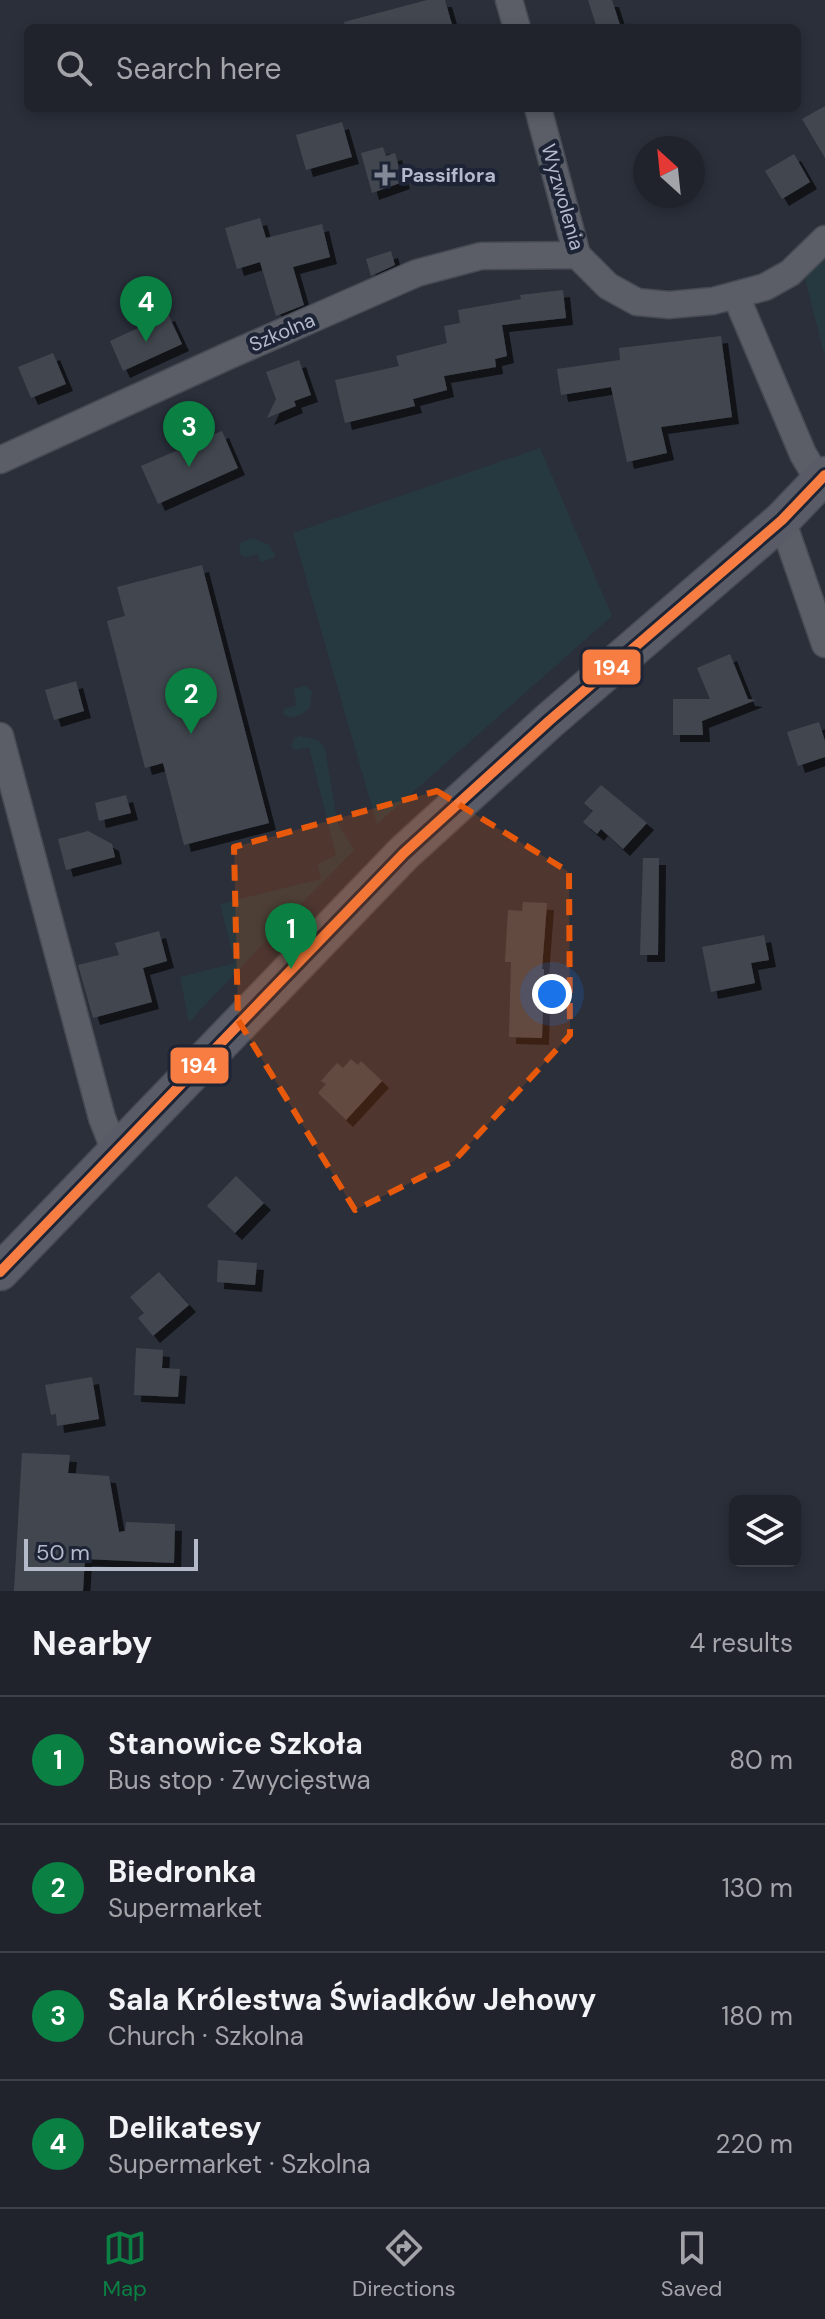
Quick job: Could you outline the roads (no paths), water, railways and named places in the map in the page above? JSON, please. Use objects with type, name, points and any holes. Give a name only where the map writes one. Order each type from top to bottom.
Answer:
[{"type":"main road","points":[[0,1272],[404,853],[549,721],[782,520],[822,478]]},
{"type":"street","points":[[509,0],[516,24]]},
{"type":"street","name":"Wyzwolenia","points":[[539,112],[577,255],[608,286],[637,302],[669,305],[736,296]]},
{"type":"street","points":[[822,478],[803,454],[736,296],[765,287],[790,273],[825,239]]},
{"type":"street","name":"Szkolna","points":[[0,460],[417,273],[481,256],[577,255]]},
{"type":"street","points":[[782,520],[825,644]]},
{"type":"street","points":[[0,736],[102,1118],[115,1151]]},
{"type":"place","name":"Passiflora","points":[[385,175]]},
{"type":"place","name":"Delikatesy","points":[[146,342]]},
{"type":"place","name":"Sala Królestwa Świadków Jehowy","points":[[189,467]]},
{"type":"place","name":"Biedronka","points":[[191,734]]},
{"type":"place","name":"Stanowice Szkoła","points":[[291,969]]}]
